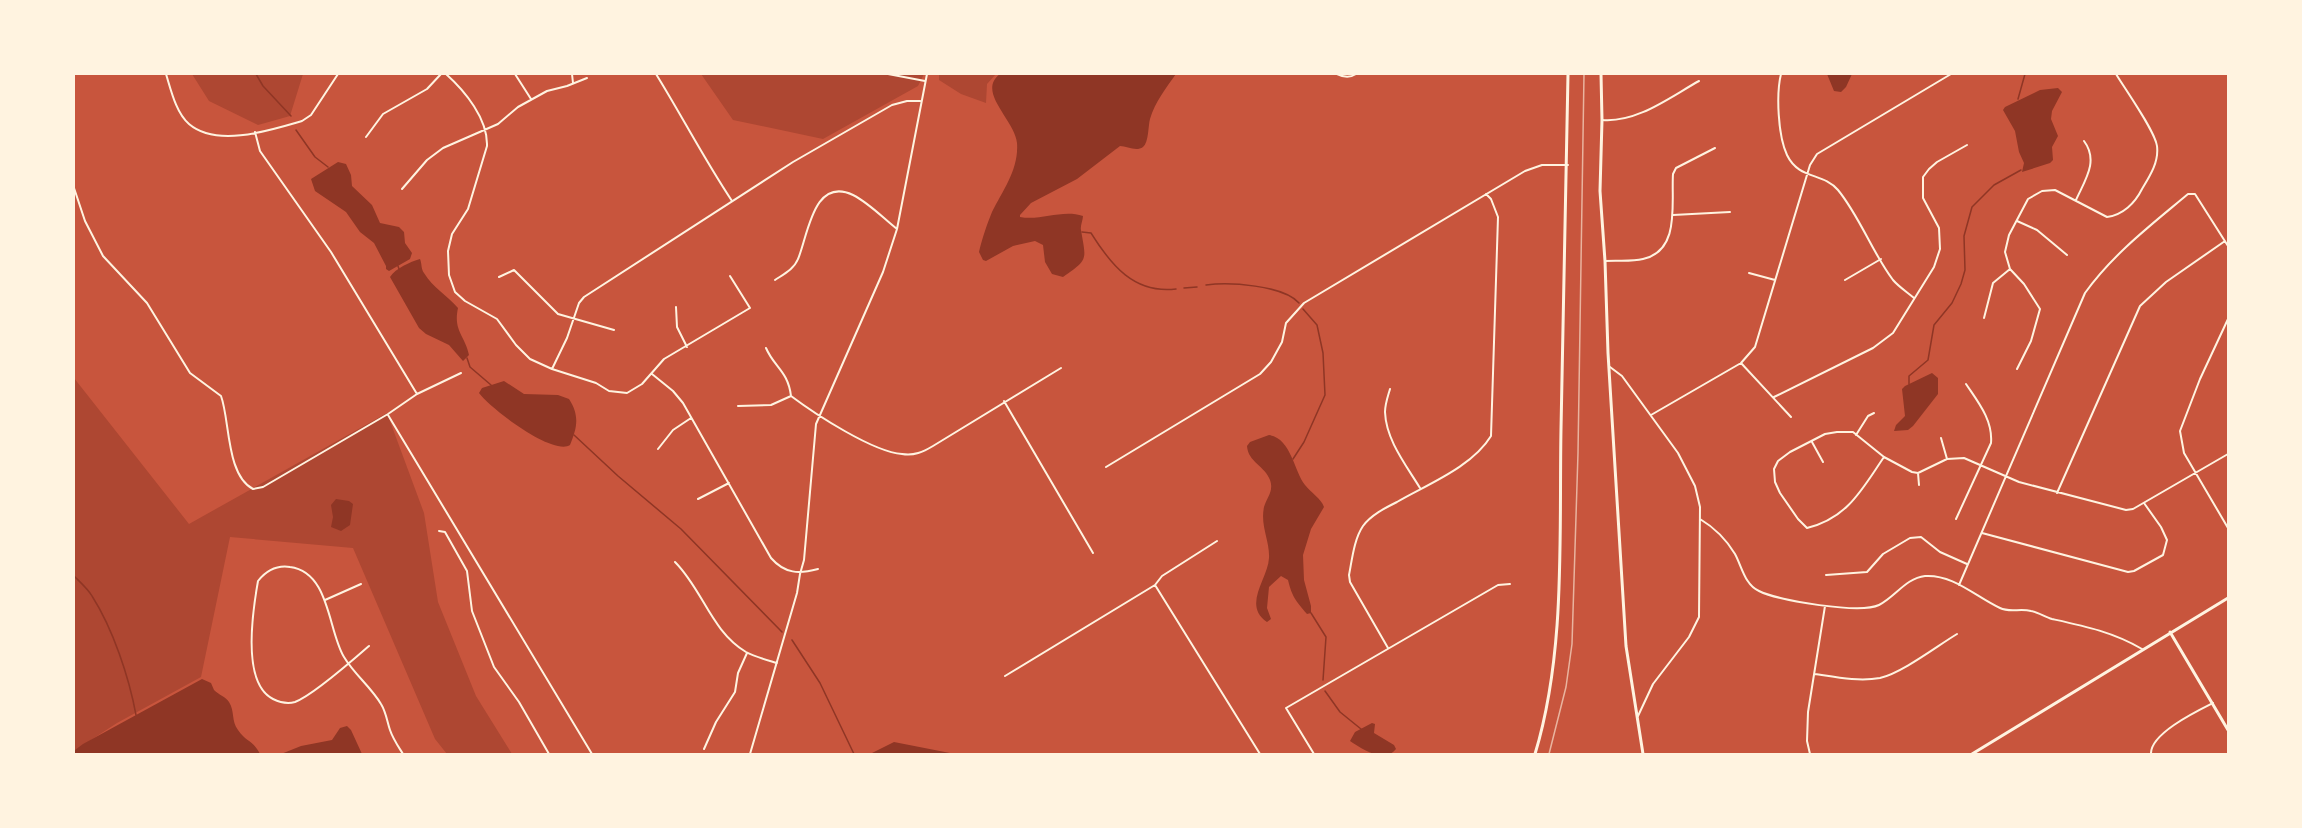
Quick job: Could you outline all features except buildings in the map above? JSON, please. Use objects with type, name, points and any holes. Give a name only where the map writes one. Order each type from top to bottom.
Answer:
[{"type":"main road","points":[[1535,754],[1545,719],[1554,669],[1560,547],[1568,74]]},
{"type":"main road","points":[[1601,74],[1600,191],[1626,646],[1643,754]]},
{"type":"main road","points":[[1972,754],[2229,598]]},
{"type":"main road","points":[[2170,632],[2229,730]]},
{"type":"street","points":[[166,74],[188,124],[207,135],[226,136],[236,136],[302,121],[311,115],[338,74]]},
{"type":"street","points":[[366,137],[383,114],[428,89],[441,74]]},
{"type":"street","points":[[446,74],[458,85],[485,130],[487,146],[470,202],[449,244],[448,264],[451,284],[455,292],[465,301],[496,319],[530,359],[552,369],[596,383],[609,391],[627,393],[636,389],[664,359],[750,308],[730,276]]},
{"type":"street","points":[[515,74],[531,99]]},
{"type":"street","points":[[572,74],[573,84]]},
{"type":"street","points":[[656,74],[699,150],[732,201]]},
{"type":"street","points":[[888,74],[925,81]]},
{"type":"street","points":[[750,754],[797,593],[806,545],[811,473],[819,416],[874,292],[897,230],[927,74]]},
{"type":"street","points":[[1337,74],[1342,77],[1356,74]]},
{"type":"street","points":[[1781,74],[1778,98],[1784,147],[1792,163],[1807,176],[1820,177],[1837,189],[1893,280],[1914,298]]},
{"type":"street","points":[[1651,415],[1741,363],[1752,352],[1758,342],[1813,159],[1822,150],[1951,74]]},
{"type":"street","points":[[2017,369],[2031,341],[2040,309],[2024,284],[2010,269],[2005,252],[2006,244],[2028,199],[2043,191],[2055,190],[2104,215],[2112,216],[2133,204],[2153,171],[2157,148],[2153,135],[2116,74]]},
{"type":"street","points":[[402,189],[435,152],[498,124],[531,99],[586,78]]},
{"type":"street","points":[[1602,120],[1621,119],[1639,114],[1699,81]]},
{"type":"street","points":[[552,369],[565,343],[579,303],[584,297],[732,201],[892,105],[907,101],[921,102]]},
{"type":"street","points":[[255,132],[260,151],[331,252],[417,394]]},
{"type":"street","points":[[2076,200],[2091,165],[2091,154],[2084,141]]},
{"type":"street","points":[[1774,397],[1884,341],[1900,323],[1936,261],[1941,243],[1936,220],[1923,198],[1923,177],[1937,162],[1967,145]]},
{"type":"street","points":[[1605,261],[1641,260],[1653,255],[1666,242],[1673,215],[1672,188],[1676,168],[1715,148]]},
{"type":"street","points":[[1106,467],[1260,374],[1271,362],[1282,342],[1286,323],[1304,303],[1525,171],[1542,165],[1568,165]]},
{"type":"street","points":[[74,188],[85,221],[103,256],[147,303],[187,370],[221,396],[232,453],[239,472],[248,486],[253,489],[262,487],[388,414],[417,394],[461,373]]},
{"type":"street","points":[[775,280],[790,270],[798,260],[813,211],[819,201],[830,194],[841,191],[852,195],[897,230]]},
{"type":"street","points":[[1388,648],[1350,582],[1349,575],[1359,534],[1364,525],[1378,512],[1452,470],[1484,448],[1491,436],[1498,217],[1491,199],[1486,194]]},
{"type":"street","points":[[1959,585],[2085,293],[2107,264],[2188,194],[2195,194],[2229,246]]},
{"type":"street","points":[[1673,215],[1730,212]]},
{"type":"street","points":[[2017,221],[2037,230],[2067,255]]},
{"type":"street","points":[[2057,493],[2140,306],[2166,282],[2225,241]]},
{"type":"street","points":[[1845,280],[1881,259]]},
{"type":"street","points":[[1984,318],[1994,283],[2010,269]]},
{"type":"street","points":[[499,277],[514,270],[555,312],[614,330]]},
{"type":"street","points":[[1749,273],[1775,280]]},
{"type":"street","points":[[676,307],[677,327],[687,347]]},
{"type":"street","points":[[2229,319],[2200,379],[2180,431],[2184,453],[2229,528]]},
{"type":"street","points":[[766,348],[789,380],[791,396],[819,416],[896,454],[913,455],[922,452],[1061,368]]},
{"type":"street","points":[[1741,363],[1791,417]]},
{"type":"street","points":[[1610,367],[1622,376],[1688,468],[1698,495],[1700,519],[1699,617],[1689,637],[1653,684],[1637,718]]},
{"type":"street","points":[[651,374],[673,391],[691,418],[771,558],[780,566],[800,574],[818,569]]},
{"type":"street","points":[[1956,519],[1991,443],[1992,435],[1983,410],[1966,384]]},
{"type":"street","points":[[1390,389],[1385,409],[1386,423],[1391,439],[1420,488]]},
{"type":"street","points":[[738,406],[771,405],[791,396]]},
{"type":"street","points":[[1004,401],[1093,553]]},
{"type":"street","points":[[1856,435],[1868,416],[1874,413]]},
{"type":"street","points":[[388,414],[592,754]]},
{"type":"street","points":[[658,449],[673,430],[691,418]]},
{"type":"street","points":[[1884,457],[1853,502],[1841,513],[1820,525],[1808,528],[1790,509],[1775,482],[1774,469],[1778,461],[1790,452],[1825,434],[1853,432],[1884,457],[1912,472],[1918,473],[1947,459],[1964,458],[2006,477],[2057,493],[2126,510],[2133,509],[2229,454]]},
{"type":"street","points":[[1941,438],[1947,459]]},
{"type":"street","points":[[1812,442],[1823,462]]},
{"type":"street","points":[[1918,473],[1919,485]]},
{"type":"street","points":[[699,499],[729,483]]},
{"type":"street","points":[[1982,533],[2128,572],[2134,571],[2163,555],[2167,540],[2144,503]]},
{"type":"street","points":[[1700,519],[1711,525],[1724,538],[1753,588],[1769,595],[1825,606],[1871,608],[1882,603],[1904,585],[1925,576],[1935,577],[1959,585],[2001,609],[2034,611],[2049,618],[2088,626],[2115,635],[2142,649]]},
{"type":"street","points":[[439,531],[445,532],[467,571],[472,611],[494,667],[519,702],[549,754]]},
{"type":"street","points":[[1826,575],[1867,572],[1883,554],[1910,538],[1921,537],[1940,552],[1967,564]]},
{"type":"street","points":[[1005,676],[1155,585],[1162,576],[1217,542]]},
{"type":"street","points":[[675,562],[698,590],[701,600],[717,626],[728,637],[747,653],[777,663]]},
{"type":"street","points":[[369,646],[348,663],[302,698],[290,703],[278,702],[267,696],[257,680],[252,656],[258,580],[264,573],[280,567],[297,568],[305,573],[319,589],[325,600],[337,643],[348,663],[382,705],[390,730],[403,754]]},
{"type":"street","points":[[325,600],[361,584]]},
{"type":"street","points":[[1314,754],[1286,708],[1498,585],[1510,584]]},
{"type":"street","points":[[1155,585],[1260,754]]},
{"type":"street","points":[[1810,754],[1807,728],[1825,606]]},
{"type":"street","points":[[1815,674],[1854,679],[1880,678],[1898,670],[1957,634]]},
{"type":"street","points":[[704,749],[735,692],[738,673],[747,653]]},
{"type":"street","points":[[2151,754],[2151,747],[2157,738],[2213,703]]},
{"type":"shaded area","points":[[192,74],[303,74],[290,116],[258,125],[209,101]]},
{"type":"shaded area","points":[[701,74],[924,74],[918,86],[823,139],[733,120]]},
{"type":"shaded area","points":[[939,74],[996,74],[987,84],[986,103],[961,94],[939,80]]},
{"type":"shaded area","points":[[1000,74],[1176,74],[1155,107],[1143,147],[1134,149],[1120,146],[1077,179],[1031,203],[1020,215],[1020,217],[1028,218],[1067,214],[1083,216],[1081,228],[1084,258],[1063,277],[1052,274],[1045,262],[1043,245],[1035,241],[1013,246],[986,261],[979,252],[992,212],[1013,170],[1017,153],[1015,134],[994,98],[992,89],[994,81]]},
{"type":"shaded area","points":[[1827,74],[1852,74],[1841,92],[1834,91]]},
{"type":"shaded area","points":[[2058,88],[2062,92],[2052,111],[2051,119],[2058,136],[2052,147],[2053,160],[2022,172],[2024,163],[2019,152],[2015,131],[2003,110],[2040,90]]},
{"type":"shaded area","points":[[338,162],[346,164],[351,175],[352,186],[372,205],[380,223],[399,227],[404,232],[405,243],[412,253],[410,259],[389,271],[386,269],[374,243],[360,232],[346,212],[315,191],[311,179]]},
{"type":"shaded area","points":[[420,259],[422,270],[428,278],[458,308],[458,328],[469,355],[463,361],[449,345],[419,328],[390,277],[399,268]]},
{"type":"shaded area","points":[[1932,373],[1938,378],[1938,394],[1913,426],[1908,430],[1894,431],[1896,425],[1905,416],[1902,389]]},
{"type":"shaded area","points":[[74,378],[189,524],[387,413],[424,513],[438,602],[476,696],[512,754],[447,754],[435,739],[353,548],[230,537],[201,677],[117,723],[74,751]]},
{"type":"shaded area","points":[[504,381],[524,394],[558,395],[569,399],[576,417],[570,445],[562,447],[537,438],[496,409],[479,393],[482,388]]},
{"type":"shaded area","points":[[1269,435],[1276,437],[1287,448],[1301,479],[1324,507],[1311,529],[1303,555],[1304,580],[1311,613],[1307,614],[1300,606],[1288,580],[1281,576],[1269,587],[1267,608],[1271,619],[1267,622],[1260,615],[1256,600],[1268,566],[1268,546],[1263,514],[1271,491],[1271,484],[1268,475],[1250,456],[1247,446],[1250,442]]},
{"type":"shaded area","points":[[336,499],[353,504],[350,525],[341,531],[331,527],[333,517],[331,505]]},
{"type":"shaded area","points":[[202,679],[211,683],[214,690],[228,700],[236,727],[260,754],[74,754],[75,750],[83,744]]},
{"type":"shaded area","points":[[1372,723],[1375,724],[1374,733],[1394,745],[1396,749],[1391,753],[1373,754],[1350,741],[1355,732]]},
{"type":"shaded area","points":[[347,726],[362,754],[281,754],[301,746],[332,740],[340,728]]},
{"type":"shaded area","points":[[894,742],[955,754],[870,754]]},
{"type":"waterway","points":[[256,74],[263,86],[291,116]]},
{"type":"waterway","points":[[2018,99],[2025,74]]},
{"type":"waterway","points":[[296,130],[315,157],[328,167]]},
{"type":"waterway","points":[[1909,384],[1909,376],[1928,360],[1934,325],[1952,303],[1961,284],[1965,270],[1964,236],[1972,207],[1994,185],[2021,170]]},
{"type":"waterway","points":[[1082,232],[1091,233],[1116,266],[1136,282],[1148,287],[1176,289]]},
{"type":"waterway","points":[[1206,285],[1255,286],[1281,292],[1299,303]]},
{"type":"waterway","points":[[1184,288],[1197,287]]},
{"type":"waterway","points":[[1293,459],[1304,442],[1325,395],[1323,353],[1317,325],[1303,309]]},
{"type":"waterway","points":[[467,358],[470,367],[491,385]]},
{"type":"waterway","points":[[574,435],[681,529],[782,632]]},
{"type":"waterway","points":[[74,576],[90,593],[107,623],[125,669],[136,715]]},
{"type":"waterway","points":[[1311,613],[1326,637],[1323,680]]},
{"type":"waterway","points":[[792,640],[820,683],[854,754]]},
{"type":"waterway","points":[[1325,691],[1340,712],[1361,729]]},
{"type":"railway","points":[[1549,754],[1566,687],[1572,644],[1578,453],[1584,74]]}]
